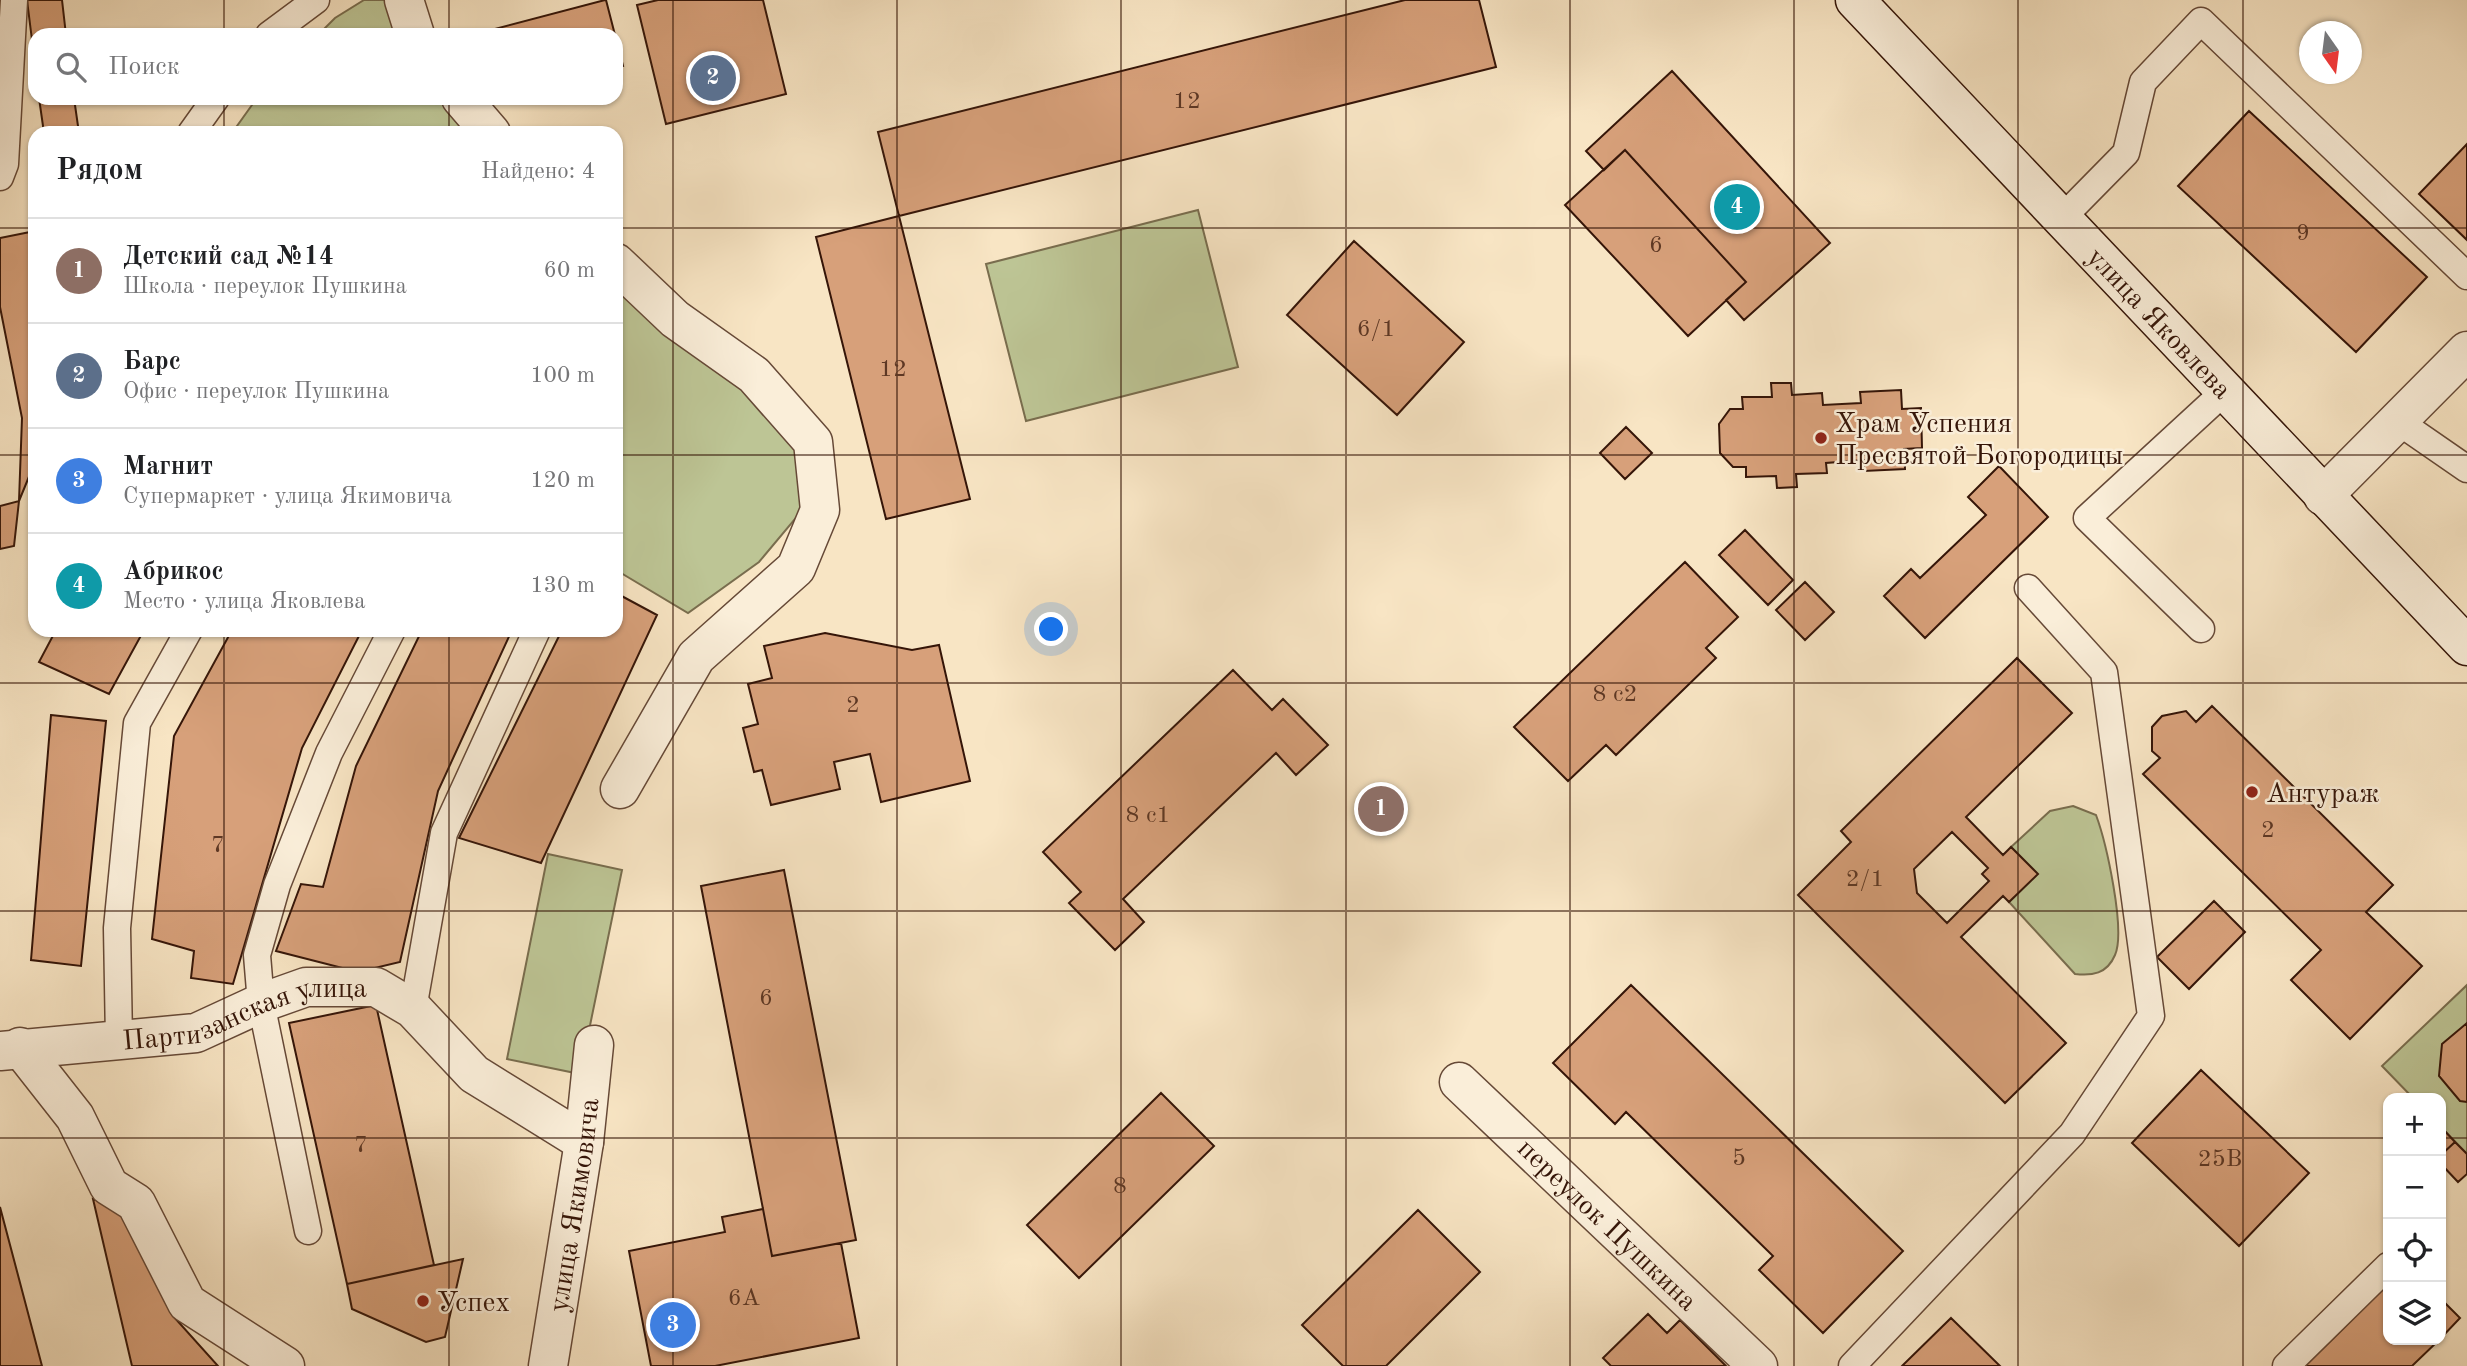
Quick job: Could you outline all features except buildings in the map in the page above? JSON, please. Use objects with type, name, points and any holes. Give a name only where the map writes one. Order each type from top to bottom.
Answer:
[{"type":"street","points":[[404,0],[413,28]]},
{"type":"street","name":"улица Яковлева","points":[[1855,0],[2467,646]]},
{"type":"street","points":[[467,105],[485,126]]},
{"type":"street","points":[[620,789],[696,657],[796,568],[820,510],[813,442],[754,375],[675,318],[623,270]]},
{"type":"street","points":[[2323,496],[2467,351]]},
{"type":"street","name":"Партизанская улица","points":[[10,1049],[196,1033],[261,1003],[306,987],[376,987],[413,1009],[474,1074],[584,1142]]},
{"type":"street","name":"улица Якимовича","points":[[548,1366],[584,1142],[594,1045]]},
{"type":"street","name":"Партизанская улица","points":[[10,1049],[75,1117],[109,1186],[136,1203],[187,1303],[285,1366]]},
{"type":"street","name":"переулок Пушкина","points":[[1459,1082],[1758,1366]]},
{"type":"lane","points":[[0,177],[5,164],[14,0]]},
{"type":"lane","points":[[278,28],[316,0]]},
{"type":"lane","points":[[2062,218],[2126,153],[2143,82],[2201,22],[2467,276]]},
{"type":"lane","points":[[196,126],[211,105]]},
{"type":"lane","points":[[2201,629],[2087,518],[2224,392]]},
{"type":"lane","points":[[2399,422],[2467,469]]},
{"type":"lane","points":[[1852,1366],[2072,1134],[2151,1016],[2104,672],[2028,588]]},
{"type":"lane","points":[[119,1040],[117,928],[137,723],[185,637]]},
{"type":"lane","points":[[308,1231],[261,1003],[257,955],[277,886],[329,753],[388,637]]},
{"type":"lane","points":[[413,1009],[444,833],[534,637]]},
{"type":"lane","points":[[2286,1366],[2383,1271]]},
{"type":"green space","points":[[364,0],[387,0],[396,28],[325,28],[335,18]]},
{"type":"green space","points":[[252,105],[446,105],[463,126],[237,126]]},
{"type":"green space","points":[[1198,210],[1238,367],[1026,421],[986,264]]},
{"type":"green space","points":[[623,294],[747,389],[797,452],[805,507],[759,562],[688,613],[623,574]]},
{"type":"green space","points":[[2073,806],[2096,815],[2109,865],[2118,926],[2118,943],[2112,961],[2103,970],[2087,975],[2075,974],[2009,902],[2037,874],[2011,847],[2050,811]]},
{"type":"green space","points":[[548,854],[622,870],[580,1074],[507,1059]]},
{"type":"green space","points":[[2467,985],[2467,1154],[2446,1132],[2446,1093],[2408,1093],[2382,1066]]},
{"type":"place","name":"Барс","points":[[713,78]]},
{"type":"place","name":"Абрикос","points":[[1737,207]]},
{"type":"place","name":"Храм Успения Пресвятой Богородицы","points":[[1821,438]]},
{"type":"place","name":"Антураж","points":[[2252,792]]},
{"type":"place","name":"Детский сад №14","points":[[1381,809]]},
{"type":"place","name":"Успех","points":[[423,1301]]},
{"type":"place","name":"Магнит","points":[[673,1325]]}]
